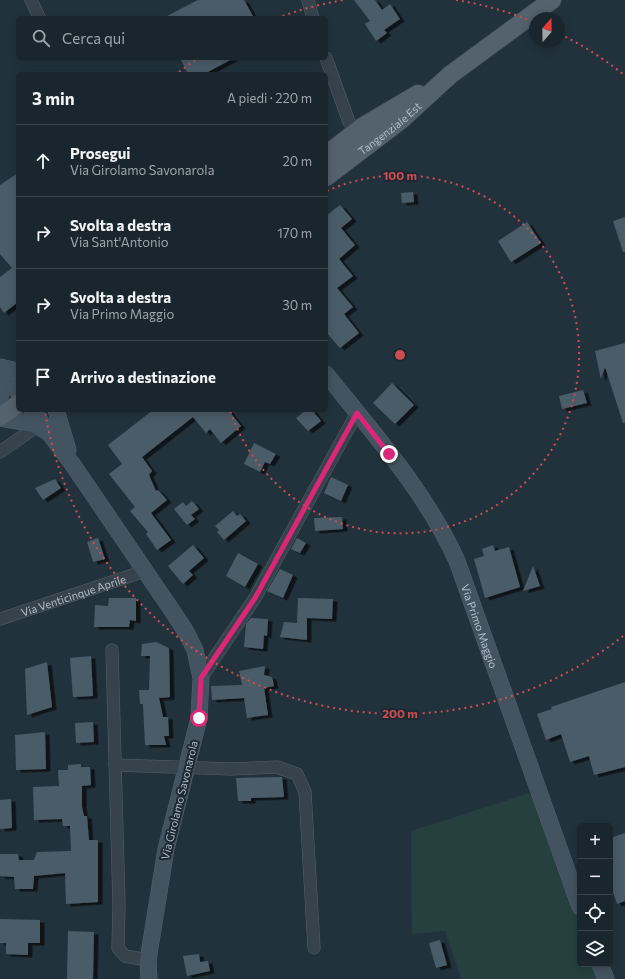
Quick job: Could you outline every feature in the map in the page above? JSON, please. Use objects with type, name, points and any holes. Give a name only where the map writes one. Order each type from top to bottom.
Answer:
[{"type":"main road","name":"Tangenziale Est","points":[[328,153],[362,127],[450,75],[552,0]]},
{"type":"main road","name":"Tangenziale Est","points":[[328,175],[401,120],[450,75]]},
{"type":"main road","points":[[0,417],[16,405]]},
{"type":"street","points":[[31,0],[39,16]]},
{"type":"street","points":[[308,0],[313,16]]},
{"type":"street","points":[[327,60],[349,122]]},
{"type":"street","points":[[16,375],[6,370],[5,383],[16,390]]},
{"type":"street","name":"Via Primo Maggio","points":[[328,377],[424,503],[446,536],[457,561],[577,899]]},
{"type":"street","points":[[0,392],[0,414]]},
{"type":"street","name":"Via Girolamo Savonarola","points":[[36,412],[56,423],[73,465],[186,632],[195,650],[201,678],[199,718],[166,849],[148,960],[149,979]]},
{"type":"street","points":[[51,412],[56,423]]},
{"type":"street","points":[[201,678],[255,598],[357,413]]},
{"type":"street","name":"Via Girolamo Savonarola","points":[[0,417],[38,426],[56,423]]},
{"type":"street","points":[[0,452],[38,426]]},
{"type":"street","name":"Via Venticinque Aprile","points":[[0,618],[145,571]]},
{"type":"street","points":[[112,650],[119,905],[118,948],[125,956],[148,960]]},
{"type":"street","points":[[115,765],[186,766],[232,769],[277,767],[297,774],[305,792],[314,948]]},
{"type":"street","points":[[601,967],[606,979]]},
{"type":"green space","points":[[533,792],[577,912],[577,967],[597,967],[601,979],[461,979],[445,931],[412,934],[411,831]]},
{"type":"building","points":[[198,0],[244,0],[253,16],[167,16]]},
{"type":"building","points":[[354,0],[375,0],[382,10],[390,4],[400,19],[384,30],[387,33],[376,41],[365,24],[370,21]]},
{"type":"building","points":[[181,60],[230,60],[208,72],[187,72]]},
{"type":"building","points":[[16,174],[16,304],[4,313],[0,307],[0,277],[12,268],[0,254],[0,185]]},
{"type":"building","points":[[413,192],[414,202],[402,203],[401,193]]},
{"type":"building","points":[[340,205],[352,219],[341,228],[355,245],[339,259],[353,276],[337,288],[353,307],[344,314],[359,333],[340,348],[328,334],[328,214]]},
{"type":"building","points":[[625,217],[625,252],[623,252],[613,221]]},
{"type":"building","points":[[527,222],[541,243],[511,262],[498,241]]},
{"type":"building","points":[[625,343],[625,423],[623,423],[605,367],[601,379],[595,351]]},
{"type":"building","points":[[392,383],[414,405],[395,424],[373,403]]},
{"type":"building","points":[[583,390],[587,403],[562,409],[559,396]]},
{"type":"building","points":[[150,412],[230,412],[241,426],[221,443],[210,429],[206,433],[193,417],[142,457],[152,471],[149,475],[156,491],[158,490],[167,500],[151,513],[171,540],[157,550],[146,534],[148,532],[130,511],[135,507],[109,474],[122,464],[108,445]]},
{"type":"building","points":[[304,412],[314,412],[321,421],[308,431],[296,418]]},
{"type":"building","points":[[254,443],[276,454],[270,464],[265,462],[260,472],[244,464]]},
{"type":"building","points":[[331,477],[348,485],[341,501],[324,493]]},
{"type":"building","points":[[55,479],[61,488],[43,500],[35,488]]},
{"type":"building","points":[[192,501],[199,509],[191,515],[195,519],[187,525],[174,509],[183,502],[186,506]]},
{"type":"building","points":[[233,511],[237,516],[240,514],[246,521],[224,540],[217,532],[219,530],[215,526]]},
{"type":"building","points":[[342,517],[343,529],[315,531],[314,518]]},
{"type":"building","points":[[98,538],[105,559],[93,562],[87,542]]},
{"type":"building","points":[[297,538],[306,543],[300,553],[291,549]]},
{"type":"building","points":[[193,545],[204,558],[189,571],[193,575],[183,584],[168,566]]},
{"type":"building","points":[[493,545],[495,551],[509,547],[520,587],[485,598],[474,559],[484,556],[482,549]]},
{"type":"building","points":[[238,553],[258,564],[245,587],[226,576]]},
{"type":"building","points":[[533,566],[540,586],[523,591]]},
{"type":"building","points":[[280,569],[293,575],[283,598],[267,591]]},
{"type":"building","points":[[109,598],[136,598],[136,621],[130,620],[129,627],[94,627],[95,605],[108,606]]},
{"type":"building","points":[[298,598],[333,599],[332,619],[307,618],[307,640],[280,637],[284,622],[297,623]]},
{"type":"building","points":[[251,618],[268,619],[267,636],[264,635],[263,649],[244,647],[246,624]]},
{"type":"building","points":[[156,642],[169,648],[170,697],[159,698],[163,717],[168,717],[169,736],[164,736],[166,745],[145,745],[143,704],[140,704],[139,690],[149,690],[150,656],[141,656],[142,644]]},
{"type":"building","points":[[91,656],[93,696],[73,697],[70,658]]},
{"type":"building","points":[[47,662],[52,707],[27,715],[25,669]]},
{"type":"building","points":[[265,666],[264,675],[272,677],[274,686],[264,688],[268,715],[247,718],[244,698],[212,700],[211,686],[242,685],[239,671]]},
{"type":"building","points":[[625,682],[625,767],[594,775],[589,756],[570,762],[561,734],[546,740],[537,714],[552,709],[551,707]]},
{"type":"building","points":[[93,722],[94,742],[76,743],[75,723]]},
{"type":"building","points":[[45,732],[46,769],[16,770],[15,735]]},
{"type":"building","points":[[81,764],[81,767],[90,767],[91,785],[82,786],[82,807],[84,816],[87,816],[89,840],[98,840],[98,902],[66,904],[65,873],[34,876],[33,889],[15,889],[14,877],[0,876],[0,854],[18,854],[19,860],[34,860],[37,852],[71,851],[70,826],[63,826],[62,819],[34,820],[33,787],[59,786],[58,770],[68,770],[68,765]]},
{"type":"building","points":[[282,777],[284,797],[251,798],[251,801],[238,801],[236,778]]},
{"type":"building","points":[[11,799],[12,828],[0,829],[0,800]]},
{"type":"building","points":[[625,833],[625,901],[617,904],[613,892],[613,837]]},
{"type":"building","points":[[0,919],[40,920],[40,943],[28,943],[28,955],[6,954],[6,943],[0,943]]},
{"type":"building","points":[[68,931],[94,932],[93,979],[67,979]]},
{"type":"building","points":[[440,940],[447,965],[436,968],[429,943]]},
{"type":"building","points":[[199,954],[200,962],[208,961],[210,971],[187,976],[183,956]]},
{"type":"route","points":[[199,718],[201,678],[255,598],[357,413],[389,454]]}]
